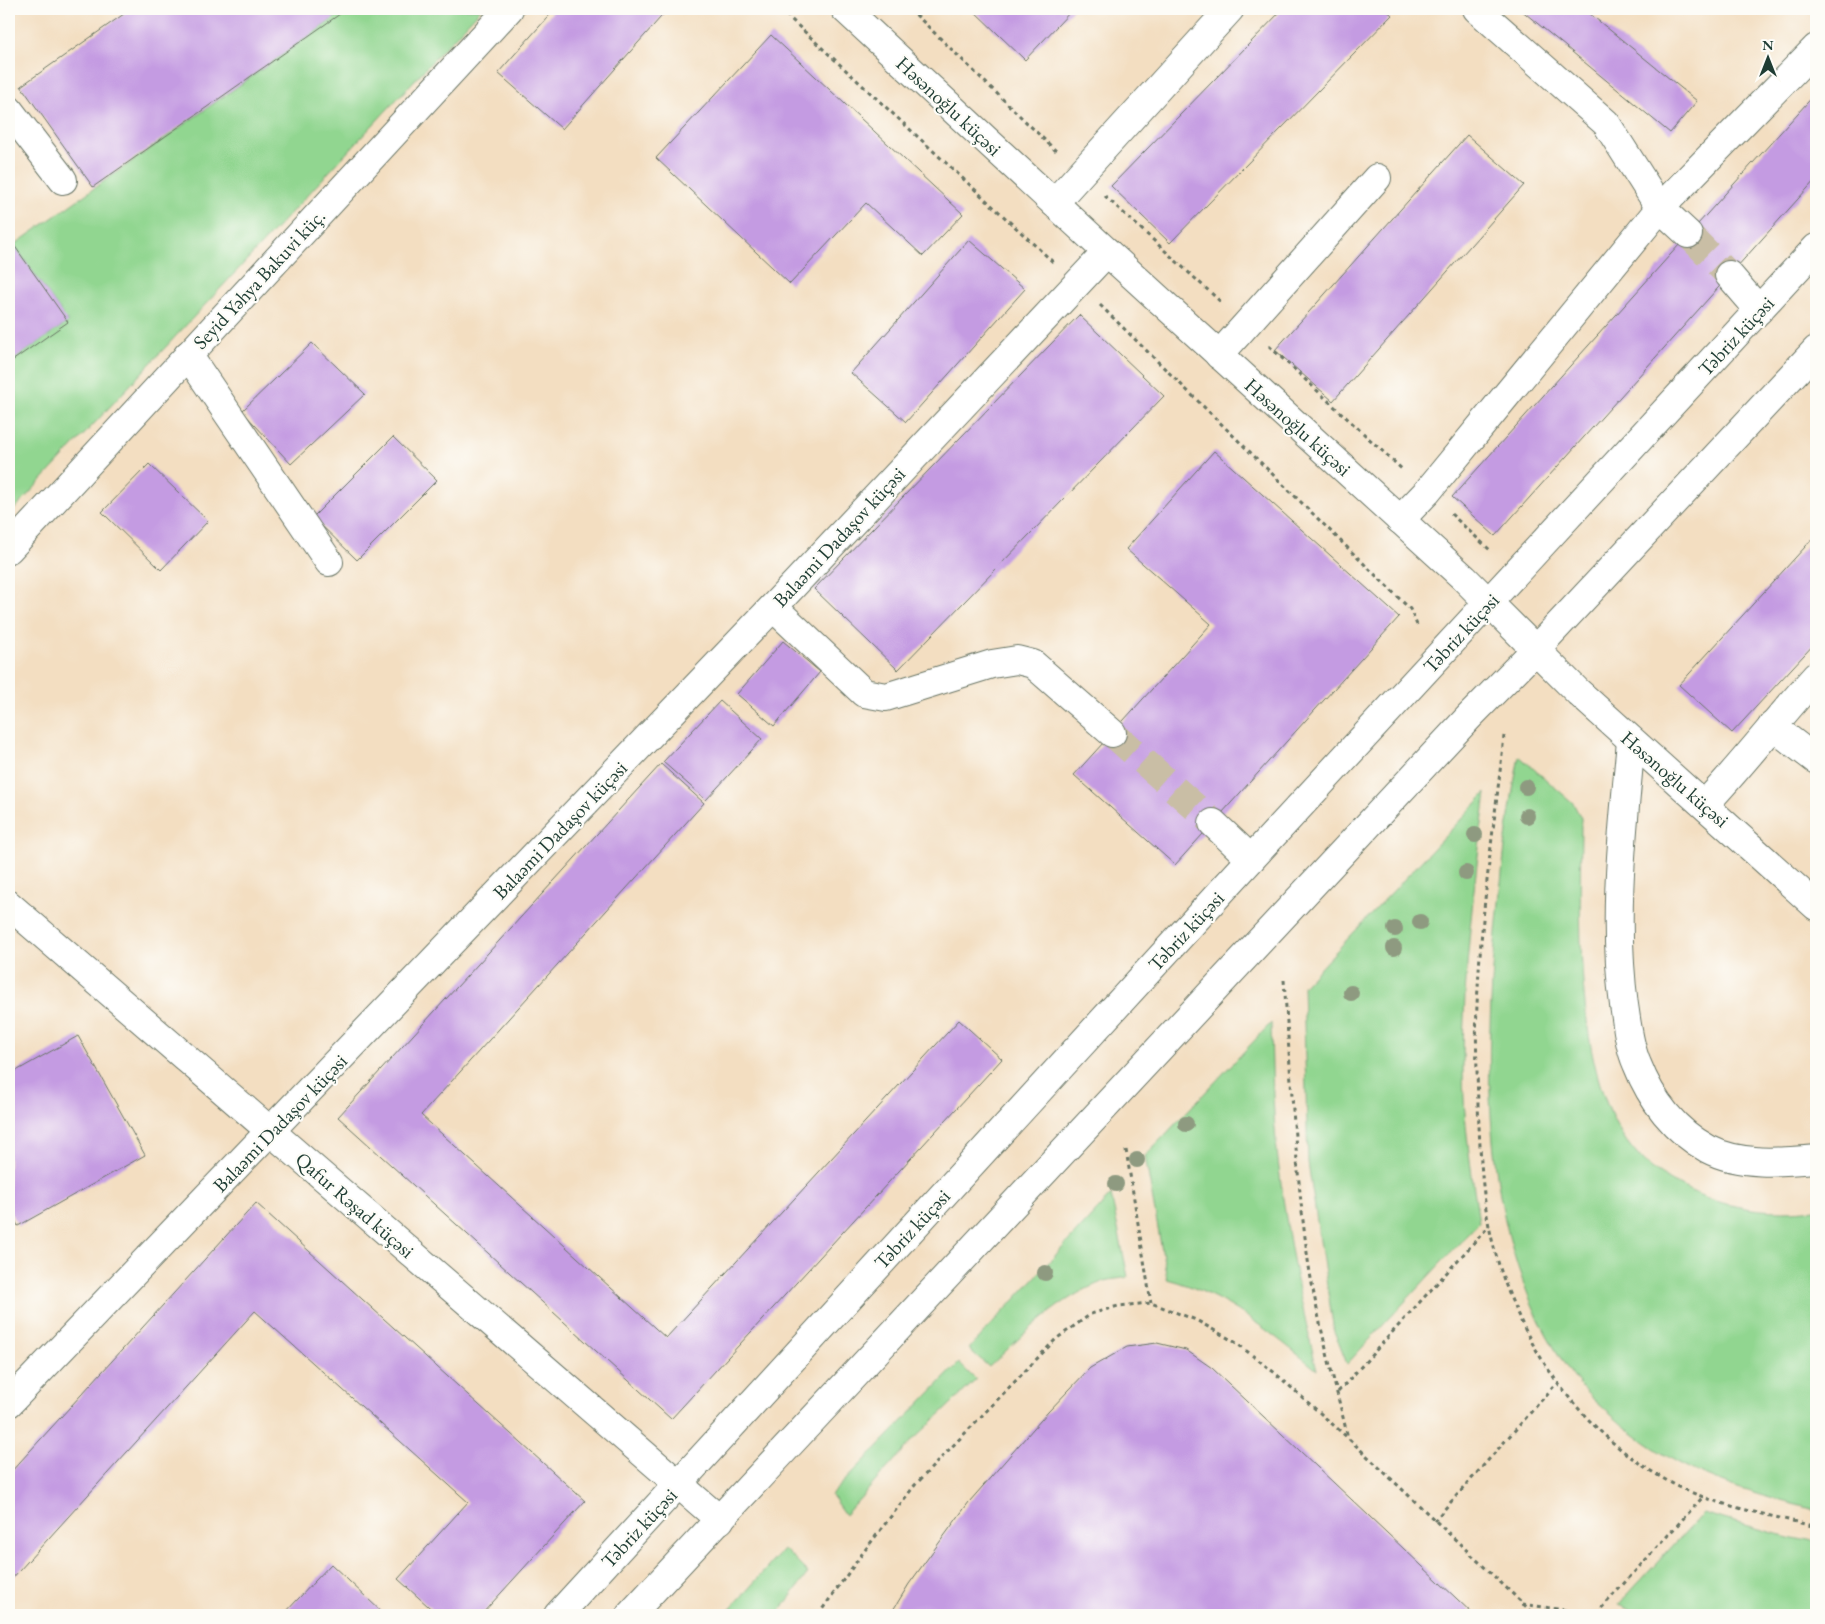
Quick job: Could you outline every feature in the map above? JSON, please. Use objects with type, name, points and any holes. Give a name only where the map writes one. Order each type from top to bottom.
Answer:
[{"type":"street","name":"Seyid Yəhya Bakuvi küç.","points":[[9,549],[509,9]]},
{"type":"street","name":"Həsənoğlu küçəsi","points":[[845,9],[1489,602],[1535,650],[1631,741],[1705,804],[1816,906]]},
{"type":"street","points":[[1054,203],[1230,9]]},
{"type":"street","points":[[1477,9],[1606,123],[1660,208],[1688,234]]},
{"type":"street","points":[[1400,520],[1426,492],[1660,208],[1816,48]]},
{"type":"street","points":[[9,110],[63,180]]},
{"type":"street","points":[[1220,355],[1377,178]]},
{"type":"street","name":"Təbriz küçəsi","points":[[558,1615],[680,1485],[1251,859],[1816,248]]},
{"type":"street","name":"Balaəmi Dadaşov küçəsi","points":[[9,1404],[773,607],[1107,252]]},
{"type":"street","points":[[1728,275],[1759,310]]},
{"type":"street","points":[[630,1615],[1463,723],[1535,650],[1816,350]]},
{"type":"street","points":[[188,355],[329,562]]},
{"type":"street","points":[[773,607],[864,693],[886,696],[992,664],[1016,660],[1033,664],[1112,733]]},
{"type":"street","points":[[1705,804],[1747,760],[1772,726],[1816,676]]},
{"type":"street","points":[[1772,726],[1816,760]]},
{"type":"street","points":[[1631,741],[1619,878],[1619,942],[1622,987],[1636,1063],[1652,1096],[1678,1128],[1710,1150],[1740,1159],[1783,1162],[1816,1159]]},
{"type":"street","points":[[1213,823],[1251,859]]},
{"type":"street","name":"Qafur Rəşad küçəsi","points":[[9,905],[720,1520]]},
{"type":"path","points":[[780,9],[1046,256]]},
{"type":"path","points":[[910,9],[1080,174],[1490,550]]},
{"type":"path","points":[[1097,303],[1410,609],[1417,625]]},
{"type":"path","points":[[1504,736],[1477,989],[1480,1158],[1489,1226],[1503,1277],[1520,1320],[1556,1384],[1610,1442],[1660,1477],[1703,1497],[1816,1527]]},
{"type":"path","points":[[1284,980],[1297,1168],[1308,1261],[1326,1352],[1348,1438]]},
{"type":"path","points":[[1126,1150],[1151,1303]]},
{"type":"path","points":[[1337,1393],[1489,1226]]},
{"type":"path","points":[[818,1615],[915,1485],[1056,1338],[1090,1314],[1118,1306],[1151,1303],[1196,1320],[1235,1342],[1275,1373],[1348,1438],[1521,1604],[1535,1615]]},
{"type":"path","points":[[1434,1521],[1556,1384]]},
{"type":"path","points":[[1596,1614],[1703,1497]]},
{"type":"path","points":[[1521,1604],[1600,1615]]},
{"type":"green space","points":[[347,9],[481,9],[9,515],[9,363],[68,322],[14,245]]},
{"type":"green space","points":[[1519,756],[1573,803],[1581,818],[1581,951],[1585,1001],[1592,1050],[1603,1094],[1621,1133],[1646,1163],[1656,1171],[1691,1191],[1721,1203],[1768,1211],[1816,1209],[1816,1510],[1758,1495],[1706,1476],[1657,1450],[1633,1433],[1582,1388],[1548,1337],[1523,1281],[1506,1222],[1495,1160],[1490,1098],[1490,1035],[1498,912],[1504,854]]},
{"type":"green space","points":[[1486,793],[1470,929],[1463,1032],[1463,1086],[1466,1125],[1479,1222],[1347,1364],[1334,1331],[1308,1163],[1303,986]]},
{"type":"green space","points":[[1271,1023],[1273,1103],[1278,1163],[1292,1254],[1317,1370],[1265,1329],[1228,1305],[1208,1294],[1167,1279],[1145,1156]]},
{"type":"green space","points":[[1111,1195],[1128,1277],[1105,1281],[1072,1297],[1042,1318],[989,1367],[969,1349]]},
{"type":"green space","points":[[959,1363],[976,1380],[913,1440],[845,1515],[831,1495]]},
{"type":"green space","points":[[1703,1513],[1772,1533],[1816,1543],[1816,1615],[1643,1615],[1618,1605]]},
{"type":"green space","points":[[784,1549],[808,1573],[777,1615],[725,1615]]},
{"type":"building","points":[[131,9],[347,9],[93,187],[21,86]]},
{"type":"building","points":[[555,9],[668,9],[562,129],[498,73]]},
{"type":"building","points":[[972,9],[1073,9],[1025,60]]},
{"type":"building","points":[[1283,9],[1385,9],[1392,15],[1170,243],[1111,186]]},
{"type":"building","points":[[1520,9],[1584,9],[1697,101],[1670,133]]},
{"type":"building","points":[[771,35],[963,214],[923,256],[866,203],[790,284],[656,158]]},
{"type":"building","points":[[1816,93],[1816,179],[1495,536],[1452,497]]},
{"type":"building","points":[[1467,135],[1524,185],[1333,401],[1275,350]]},
{"type":"building","points":[[9,238],[68,322],[9,363]]},
{"type":"building","points":[[969,240],[1025,289],[906,422],[851,373]]},
{"type":"building","points":[[1079,315],[1164,396],[898,670],[814,589]]},
{"type":"building","points":[[312,343],[365,394],[291,464],[242,411]]},
{"type":"building","points":[[393,437],[437,480],[357,560],[313,517]]},
{"type":"building","points":[[1214,451],[1399,617],[1175,865],[1074,775],[1211,624],[1126,549]]},
{"type":"building","points":[[149,464],[208,521],[161,570],[102,512]]},
{"type":"building","points":[[1816,535],[1816,642],[1732,733],[1679,685]]},
{"type":"building","points":[[783,641],[820,672],[774,726],[737,694]]},
{"type":"building","points":[[720,701],[762,739],[706,800],[663,762]]},
{"type":"building","points":[[661,764],[704,803],[421,1115],[666,1338],[959,1020],[1002,1059],[671,1419],[338,1117]]},
{"type":"building","points":[[78,1036],[145,1155],[18,1226],[9,1209],[9,1075]]},
{"type":"building","points":[[256,1203],[585,1501],[481,1615],[438,1615],[398,1579],[468,1502],[255,1311],[9,1582],[9,1474]]},
{"type":"building","points":[[1157,1343],[1186,1350],[1212,1368],[1474,1615],[890,1615],[909,1584],[969,1502],[1048,1412],[1090,1368],[1127,1347]]},
{"type":"building","points":[[331,1564],[385,1615],[283,1615]]},
{"type":"tunnel","points":[[1688,234],[1729,275]]},
{"type":"tunnel","points":[[1112,733],[1213,823]]}]
